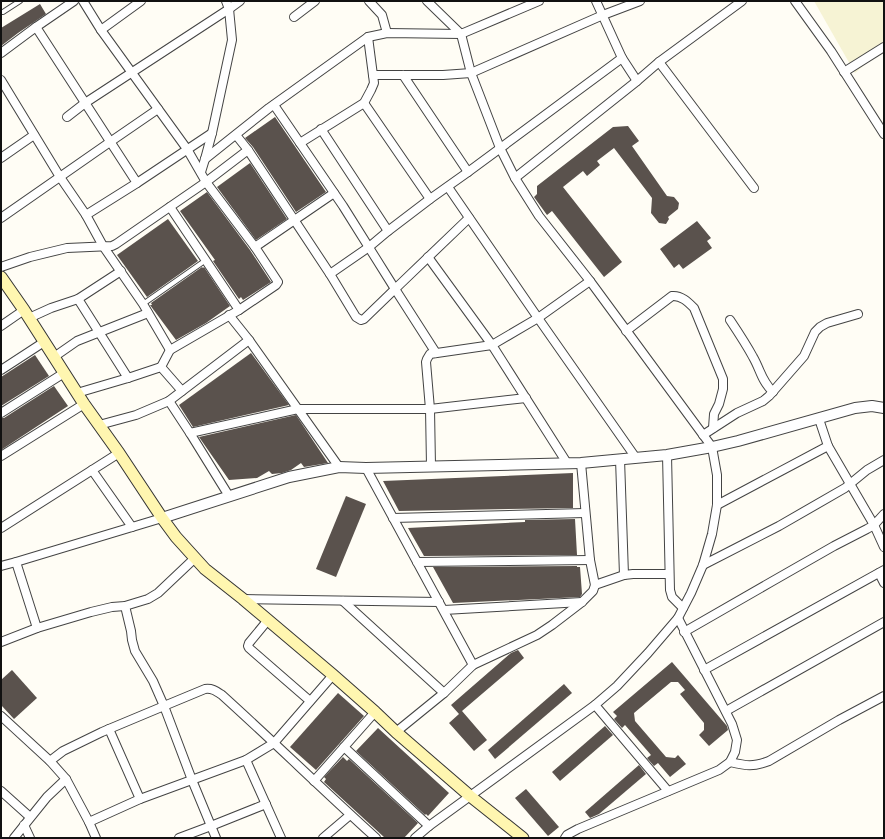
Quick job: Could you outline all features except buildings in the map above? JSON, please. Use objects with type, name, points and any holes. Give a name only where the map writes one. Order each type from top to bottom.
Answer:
[{"type":"main road","points":[[2,282],[27,314],[84,404],[119,453],[162,518],[194,558],[205,569],[333,675],[470,796],[523,838]]},
{"type":"street","points":[[1,53],[74,1]]},
{"type":"street","points":[[77,393],[161,367],[170,350],[239,310],[278,283],[268,264],[206,182],[187,149],[101,30],[83,1]]},
{"type":"street","points":[[201,172],[212,133],[232,40],[229,9],[226,1]]},
{"type":"street","points":[[67,117],[85,103],[240,1]]},
{"type":"street","points":[[294,17],[315,1]]},
{"type":"street","points":[[369,1],[382,15],[388,33]]},
{"type":"street","points":[[419,837],[429,826],[595,705],[617,686],[648,653],[678,618],[691,593],[703,565],[712,534],[717,505],[717,475],[712,447],[590,281],[539,216],[515,178],[500,148],[471,73],[461,34],[427,1]]},
{"type":"street","points":[[205,159],[368,37],[388,33],[461,34],[539,1]]},
{"type":"street","points":[[596,1],[622,58],[637,81]]},
{"type":"street","points":[[373,75],[443,75],[471,73],[603,15],[640,1]]},
{"type":"street","points":[[515,178],[659,62],[742,1]]},
{"type":"street","points":[[795,1],[831,51],[884,134]]},
{"type":"street","points":[[101,30],[138,2]]},
{"type":"street","points":[[36,27],[137,183]]},
{"type":"street","points":[[300,143],[364,103],[374,83],[368,37]]},
{"type":"street","points":[[844,72],[884,47]]},
{"type":"street","points":[[330,274],[369,247],[430,199],[622,58]]},
{"type":"street","points":[[659,62],[754,188]]},
{"type":"street","points":[[403,75],[468,172]]},
{"type":"street","points":[[1,80],[60,177],[143,304],[170,350]]},
{"type":"street","points":[[364,103],[430,199]]},
{"type":"street","points":[[274,106],[343,206],[436,353]]},
{"type":"street","points":[[1,218],[158,109]]},
{"type":"street","points":[[321,130],[388,231]]},
{"type":"street","points":[[86,215],[212,133]]},
{"type":"street","points":[[1,158],[34,135]]},
{"type":"street","points":[[236,135],[248,150],[330,274],[356,317],[361,320],[364,319],[470,218]]},
{"type":"street","points":[[1,267],[30,257],[67,248],[112,246],[121,242],[206,182],[248,150]]},
{"type":"street","points":[[448,187],[636,458]]},
{"type":"street","points":[[255,247],[334,193]]},
{"type":"street","points":[[170,206],[239,310]]},
{"type":"street","points":[[428,257],[492,345],[568,463]]},
{"type":"street","points":[[1,326],[27,314],[78,299],[121,271]]},
{"type":"street","points":[[431,466],[430,410],[426,362],[428,356],[430,354],[492,345],[538,318],[590,281]]},
{"type":"street","points":[[626,331],[672,296],[677,295],[694,308],[723,379],[723,389],[719,404],[714,414],[713,428]]},
{"type":"street","points":[[78,299],[128,378]]},
{"type":"street","points":[[54,357],[76,341],[148,313]]},
{"type":"street","points":[[703,435],[737,413],[769,396],[804,356],[815,332],[820,327],[827,323],[858,314]]},
{"type":"street","points":[[229,316],[249,340],[340,467]]},
{"type":"street","points":[[730,320],[754,358],[762,379],[773,392]]},
{"type":"street","points":[[99,425],[136,416],[170,401],[249,340]]},
{"type":"street","points":[[1,370],[44,342]]},
{"type":"street","points":[[161,367],[182,391]]},
{"type":"street","points":[[1,413],[64,372]]},
{"type":"street","points":[[190,433],[298,408],[430,410],[526,398]]},
{"type":"street","points":[[170,401],[229,496]]},
{"type":"street","points":[[1,456],[84,404]]},
{"type":"street","points":[[1,566],[162,518],[289,477],[340,467],[366,468],[580,463],[667,455],[738,441],[855,408],[872,406],[884,408]]},
{"type":"street","points":[[819,418],[828,446],[851,483],[884,547]]},
{"type":"street","points":[[717,505],[828,446]]},
{"type":"street","points":[[1,528],[119,453]]},
{"type":"street","points":[[667,455],[670,590],[672,597],[683,608]]},
{"type":"street","points":[[620,459],[624,575]]},
{"type":"street","points":[[703,565],[779,526],[851,483],[867,470],[884,460]]},
{"type":"street","points":[[396,732],[444,693],[473,665],[537,635],[552,626],[582,602],[593,591],[594,584],[590,560],[580,463]]},
{"type":"street","points":[[366,468],[473,665]]},
{"type":"street","points":[[92,470],[132,527]]},
{"type":"street","points":[[393,518],[586,512]]},
{"type":"street","points":[[684,632],[874,525],[884,514]]},
{"type":"street","points":[[1,642],[37,628],[91,612],[112,607],[125,606],[148,599],[158,592],[194,558]]},
{"type":"street","points":[[417,562],[590,560]]},
{"type":"street","points":[[16,562],[37,628]]},
{"type":"street","points":[[704,670],[881,572],[884,583]]},
{"type":"street","points":[[594,584],[624,575],[670,574]]},
{"type":"street","points":[[243,599],[439,602]]},
{"type":"street","points":[[343,601],[444,693]]},
{"type":"street","points":[[444,610],[582,602]]},
{"type":"street","points":[[125,606],[135,651],[153,681],[164,706],[216,838]]},
{"type":"street","points":[[565,838],[578,829],[719,770],[730,762],[735,752],[737,740],[732,724],[678,618]]},
{"type":"street","points":[[268,620],[249,643],[249,648],[310,702]]},
{"type":"street","points":[[726,711],[884,622]]},
{"type":"street","points":[[89,822],[140,799],[246,760],[274,743],[333,675]]},
{"type":"street","points":[[50,761],[63,751],[102,732],[209,688],[222,695],[376,838]]},
{"type":"street","points":[[730,762],[747,766],[758,765],[769,761],[839,720],[884,696]]},
{"type":"street","points":[[595,705],[668,791]]},
{"type":"street","points":[[314,781],[375,712]]},
{"type":"street","points":[[1,716],[50,761],[66,779],[96,838]]},
{"type":"street","points":[[110,729],[140,799]]},
{"type":"street","points":[[344,747],[429,826]]},
{"type":"street","points":[[246,760],[281,838]]},
{"type":"street","points":[[14,838],[47,797],[66,779]]},
{"type":"street","points":[[1,791],[30,817]]},
{"type":"street","points":[[179,838],[266,804]]},
{"type":"street","points":[[323,838],[350,815]]},
{"type":"street","points":[[24,825],[30,838]]},
{"type":"lane","points":[[1,12],[20,1]]},
{"type":"lane","points":[[143,304],[206,260]]},
{"type":"shaded area","points":[[814,1],[884,1],[884,48],[855,73]]}]
